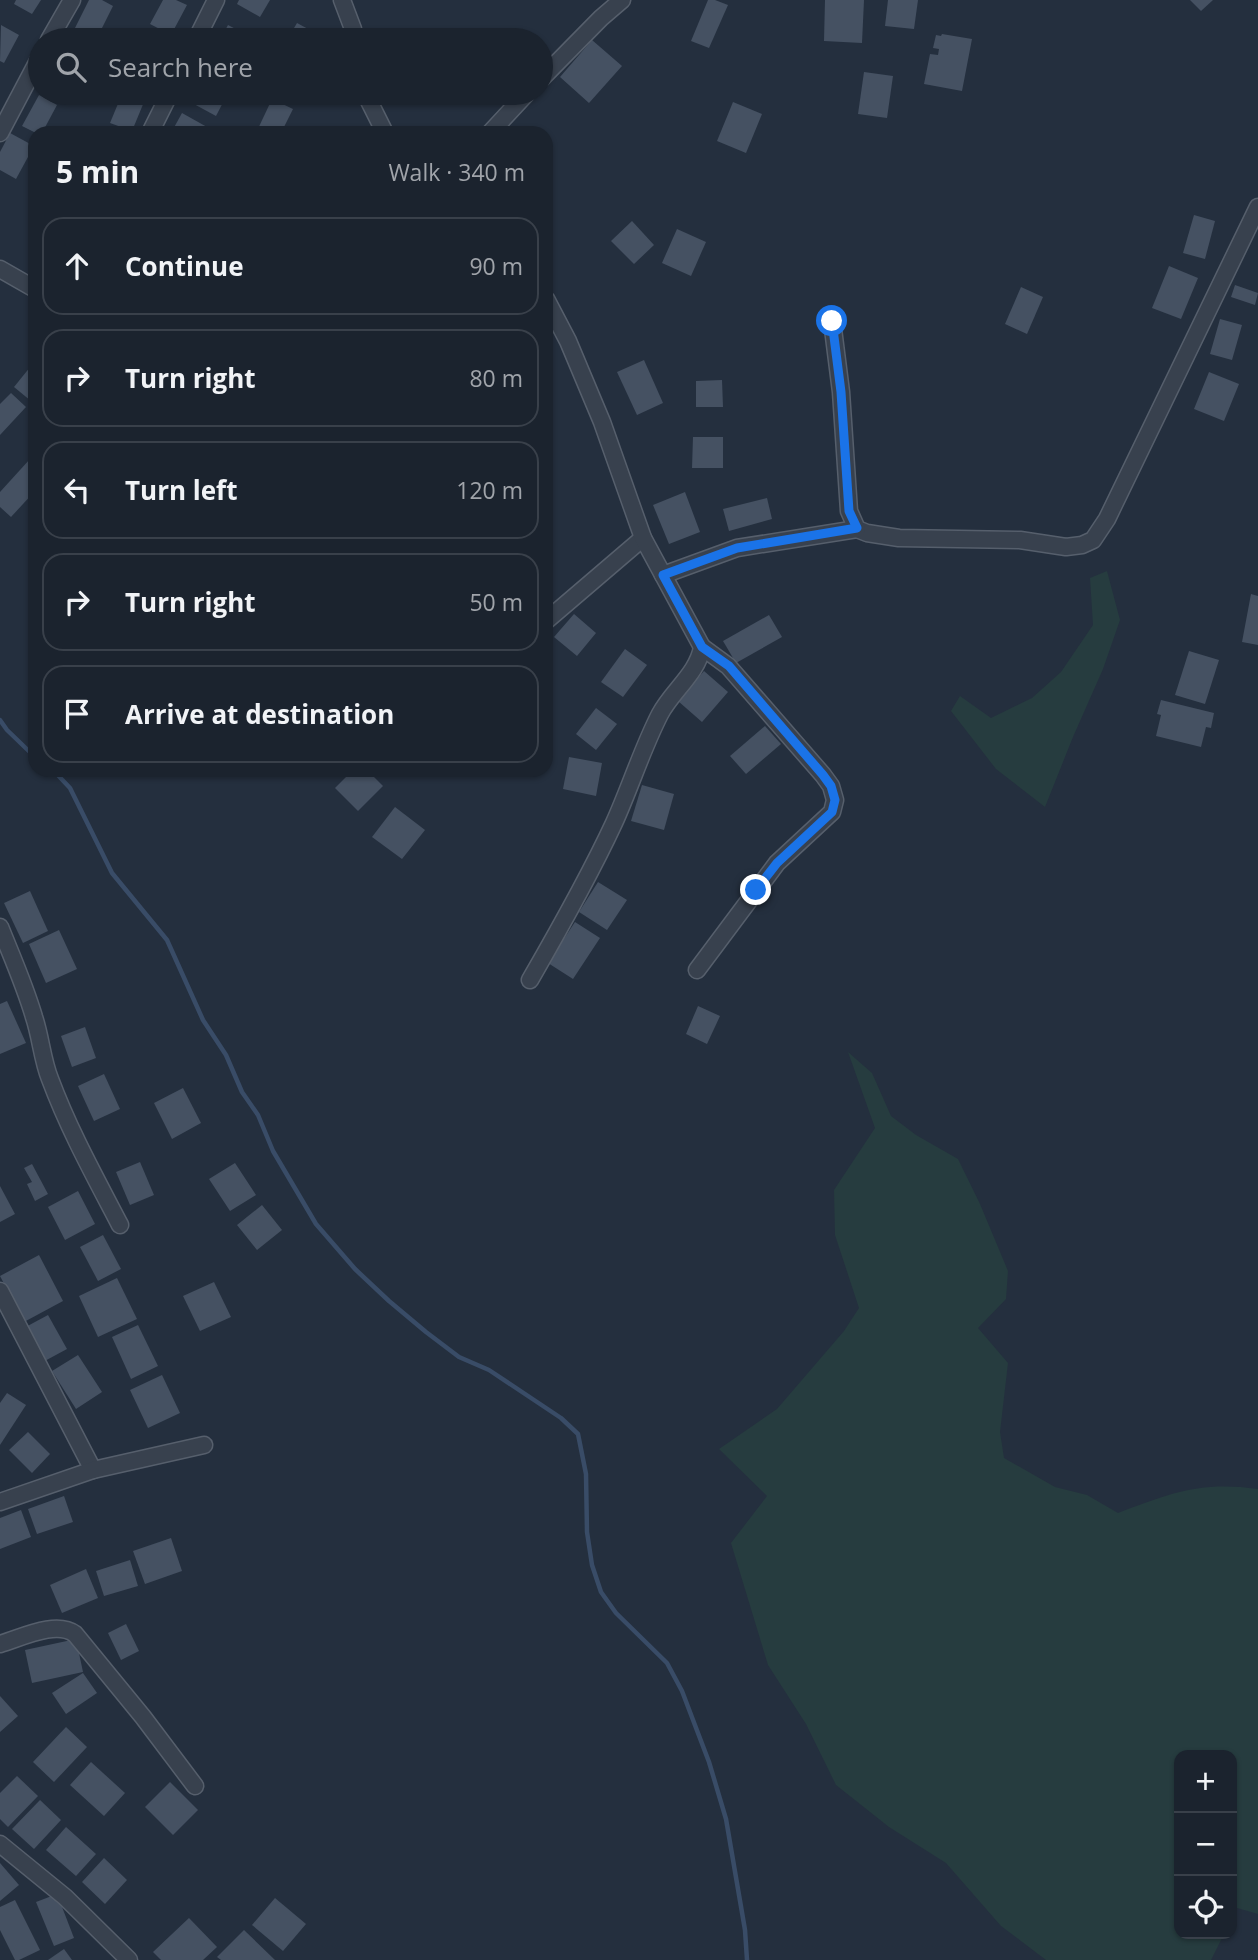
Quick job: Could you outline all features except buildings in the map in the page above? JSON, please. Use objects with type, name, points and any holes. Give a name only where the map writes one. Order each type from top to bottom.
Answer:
[{"type":"street","points":[[56,28],[72,0]]},
{"type":"street","points":[[202,28],[216,0]]},
{"type":"street","points":[[342,0],[353,28]]},
{"type":"street","points":[[553,67],[622,0]]},
{"type":"street","points":[[0,133],[28,80]]},
{"type":"street","points":[[154,126],[164,105]]},
{"type":"street","points":[[371,105],[382,126]]},
{"type":"street","points":[[497,126],[516,105]]},
{"type":"street","points":[[663,575],[737,548],[857,528],[867,533],[899,538],[988,538],[1066,547],[1093,540],[1107,519],[1258,207]]},
{"type":"street","points":[[0,269],[28,285]]},
{"type":"street","points":[[553,312],[602,422],[643,538],[702,647],[729,666],[815,765],[831,786],[835,800],[832,812],[777,863],[697,970]]},
{"type":"street","points":[[832,321],[841,392],[849,511],[857,528]]},
{"type":"street","points":[[553,615],[643,538]]},
{"type":"street","points":[[530,980],[577,899],[615,822],[660,714],[671,695],[695,666],[702,647]]},
{"type":"street","points":[[0,926],[26,988],[50,1081],[120,1225]]},
{"type":"street","points":[[0,1291],[93,1470]]},
{"type":"street","points":[[0,1502],[93,1470],[204,1444]]},
{"type":"street","points":[[0,1644],[53,1629],[68,1629],[81,1641],[143,1717],[195,1786]]},
{"type":"street","points":[[0,1844],[65,1897],[129,1960]]},
{"type":"green space","points":[[1107,571],[1120,620],[1103,669],[1045,807],[996,769],[951,711],[960,696],[991,718],[1032,698],[1061,672],[1093,625],[1090,578]]},
{"type":"green space","points":[[848,1052],[872,1073],[891,1116],[916,1135],[958,1159],[1008,1271],[1006,1299],[978,1328],[1008,1363],[1000,1432],[1004,1458],[1055,1487],[1087,1495],[1118,1513],[1186,1490],[1219,1487],[1258,1489],[1258,1914],[1237,1908],[1237,1750],[1174,1750],[1174,1939],[1222,1939],[1211,1960],[1046,1960],[1001,1926],[946,1863],[889,1827],[836,1785],[806,1724],[768,1665],[731,1543],[767,1496],[719,1449],[777,1409],[844,1331],[859,1308],[835,1235],[834,1190],[875,1128]]},
{"type":"waterway","points":[[0,720],[28,750]]},
{"type":"waterway","points":[[60,777],[70,788],[112,873],[167,940],[203,1020],[226,1055],[242,1092],[258,1115],[273,1151],[316,1224],[355,1269],[426,1332],[459,1357],[489,1370],[561,1418],[578,1434],[586,1474],[587,1532],[592,1565],[601,1592],[616,1613],[667,1663],[682,1691],[709,1762],[726,1819],[745,1930],[747,1960]]},
{"type":"route","points":[[756,890],[777,863],[832,812],[835,800],[831,786],[729,666],[702,647],[663,575],[737,548],[857,528],[849,511],[841,392],[832,321]]}]
